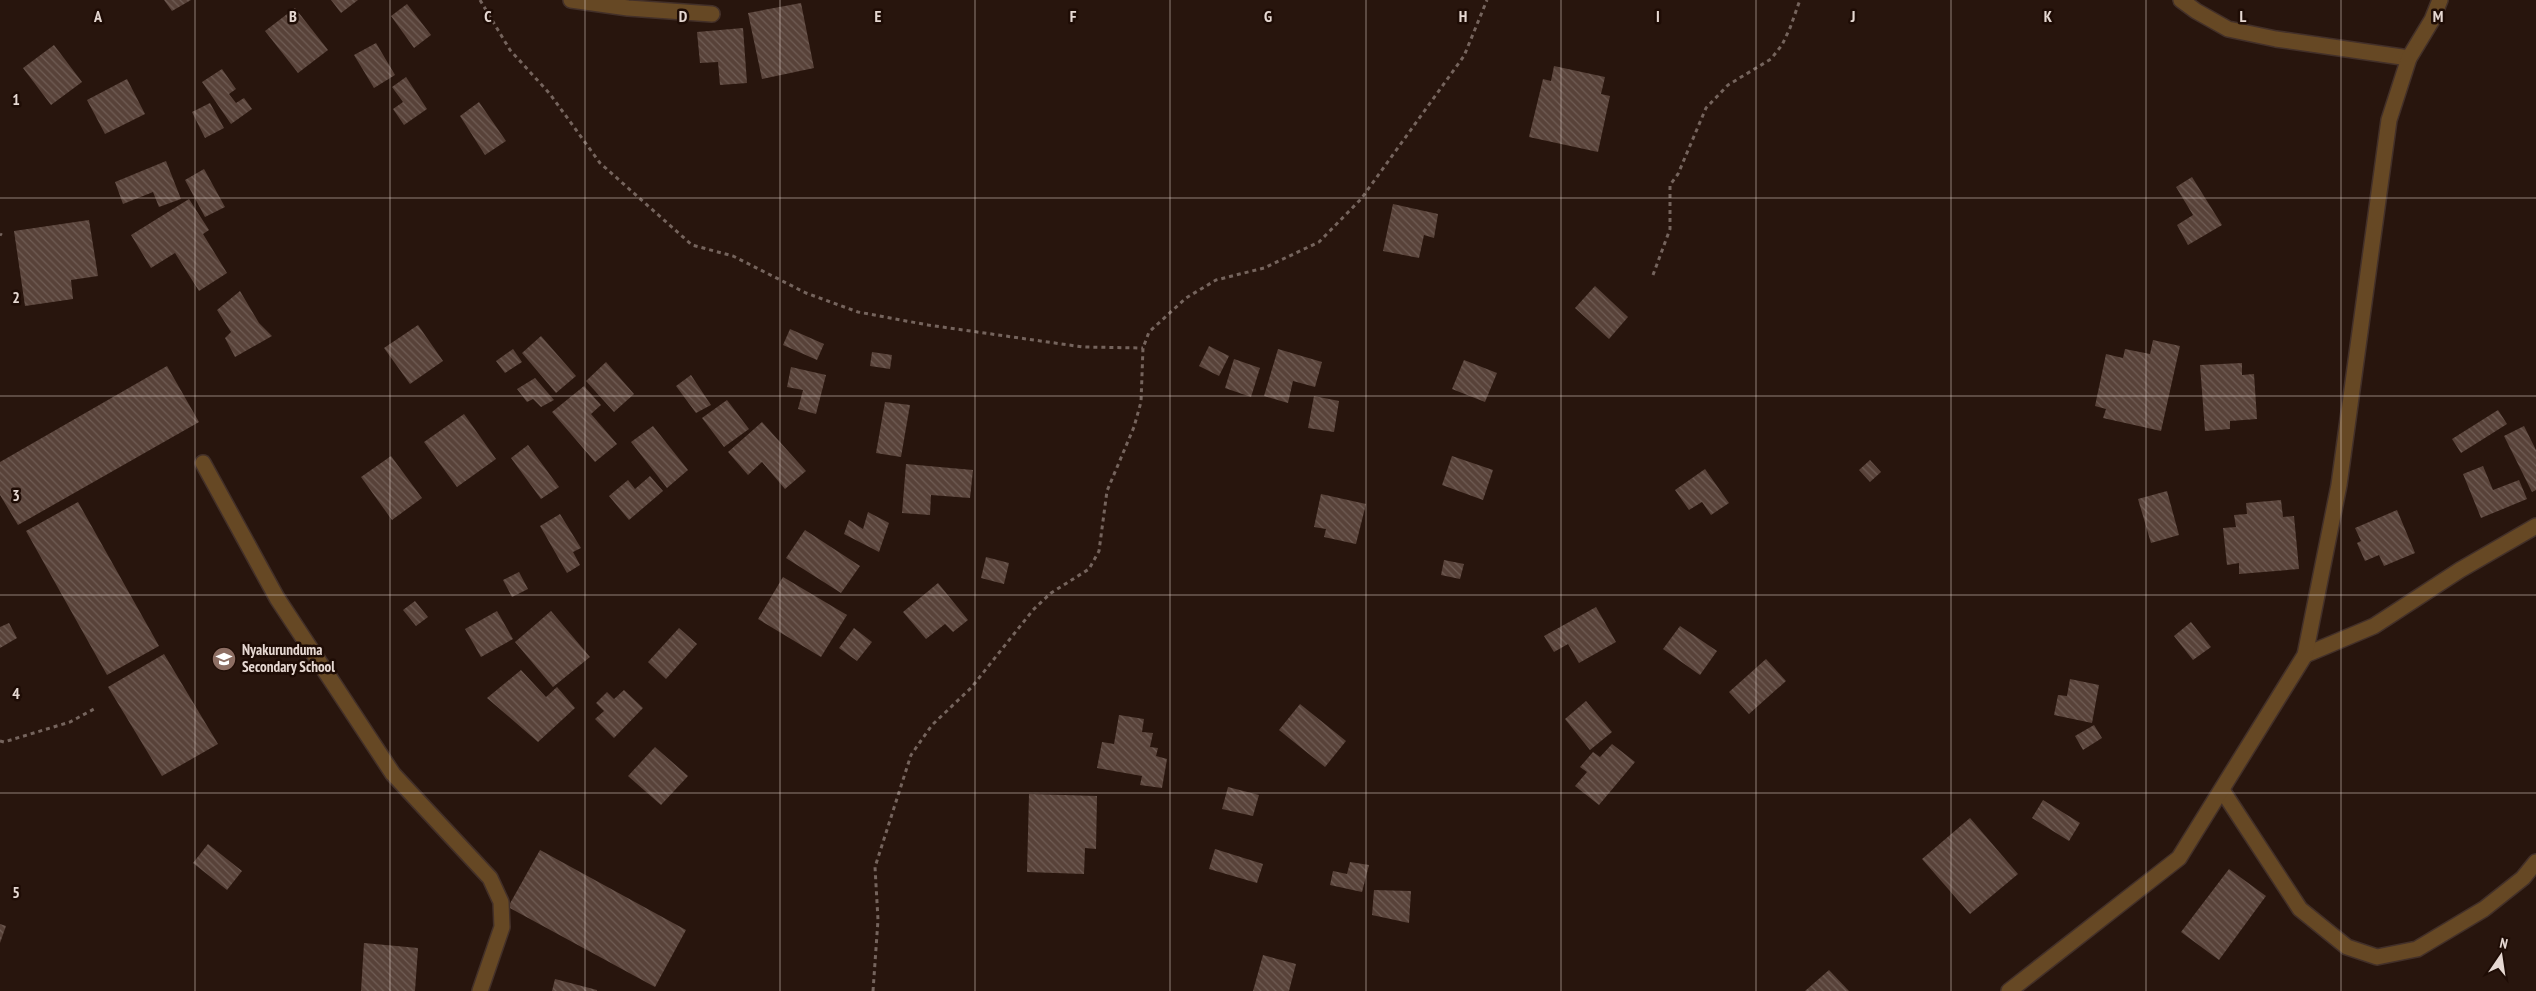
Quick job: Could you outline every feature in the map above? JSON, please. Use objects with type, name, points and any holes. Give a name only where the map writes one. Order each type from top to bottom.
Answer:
[{"type":"street","points":[[570,0],[628,8],[712,14]]},
{"type":"street","points":[[2181,0],[2228,29],[2276,39],[2409,58]]},
{"type":"street","points":[[2009,991],[2179,858],[2305,654],[2339,485],[2389,120],[2409,58],[2432,20],[2440,0]]},
{"type":"street","points":[[203,463],[277,598],[393,774],[490,878],[501,902],[502,928],[480,991]]},
{"type":"street","points":[[2305,654],[2374,626],[2460,570],[2536,526]]},
{"type":"street","points":[[2222,790],[2300,909],[2347,947],[2377,958],[2417,949],[2484,909],[2523,878],[2536,862]]},
{"type":"path","points":[[480,0],[510,50],[550,94],[600,163],[692,245],[733,256],[806,293],[858,312],[928,325],[1083,347],[1143,348]]},
{"type":"path","points":[[873,991],[878,920],[875,867],[911,755],[932,725],[971,688],[1033,610],[1051,593],[1089,569],[1098,551],[1107,491],[1134,427],[1141,402],[1143,348],[1149,332],[1186,298],[1216,280],[1264,268],[1319,242],[1361,199],[1464,56],[1486,0]]},
{"type":"path","points":[[1653,274],[1670,229],[1670,185],[1678,174],[1706,108],[1728,85],[1771,59],[1786,36],[1800,0]]},
{"type":"path","points":[[0,741],[4,742],[70,722],[94,709]]},
{"type":"building","points":[[164,0],[191,0],[172,11]]},
{"type":"building","points":[[331,0],[358,0],[341,13]]},
{"type":"building","points":[[801,3],[814,68],[762,79],[748,13]]},
{"type":"building","points":[[407,4],[431,35],[414,48],[391,16]]},
{"type":"building","points":[[295,8],[328,50],[298,73],[265,31]]},
{"type":"building","points":[[743,28],[747,83],[720,85],[718,62],[700,63],[697,32]]},
{"type":"building","points":[[376,43],[395,75],[374,88],[354,55]]},
{"type":"building","points":[[54,45],[82,82],[51,105],[23,68]]},
{"type":"building","points":[[1554,66],[1605,77],[1601,94],[1610,96],[1598,152],[1529,137],[1543,79],[1551,81]]},
{"type":"building","points":[[222,69],[236,89],[229,94],[236,103],[244,98],[252,109],[231,124],[202,82]]},
{"type":"building","points":[[406,77],[427,109],[404,125],[393,109],[403,102],[392,87]]},
{"type":"building","points":[[127,79],[145,114],[105,134],[87,100]]},
{"type":"building","points":[[479,102],[506,141],[485,155],[460,116]]},
{"type":"building","points":[[210,103],[224,128],[205,138],[192,112]]},
{"type":"building","points":[[166,161],[181,199],[159,207],[153,192],[123,204],[115,182]]},
{"type":"building","points":[[204,169],[225,207],[205,217],[185,180]]},
{"type":"building","points":[[2192,177],[2222,225],[2188,245],[2177,225],[2193,215],[2176,187]]},
{"type":"building","points":[[189,199],[209,230],[203,234],[227,273],[199,291],[175,253],[151,268],[131,235]]},
{"type":"building","points":[[1393,204],[1438,214],[1434,238],[1424,235],[1419,258],[1383,251]]},
{"type":"building","points":[[89,220],[98,276],[71,280],[73,299],[25,306],[14,231]]},
{"type":"building","points":[[1595,286],[1628,317],[1609,339],[1575,308]]},
{"type":"building","points":[[240,291],[259,323],[272,336],[235,357],[225,338],[231,332],[217,310]]},
{"type":"building","points":[[418,325],[443,361],[410,384],[384,348]]},
{"type":"building","points":[[790,329],[824,344],[817,360],[783,345]]},
{"type":"building","points":[[541,336],[576,376],[556,393],[522,353]]},
{"type":"building","points":[[2153,340],[2180,346],[2161,431],[2103,418],[2106,409],[2095,406],[2106,354],[2123,358],[2125,349],[2150,354]]},
{"type":"building","points":[[1209,346],[1229,356],[1219,376],[1199,366]]},
{"type":"building","points":[[513,349],[522,362],[505,373],[496,361]]},
{"type":"building","points":[[1278,349],[1322,362],[1315,387],[1293,381],[1288,403],[1264,396]]},
{"type":"building","points":[[872,352],[892,355],[890,369],[870,366]]},
{"type":"building","points":[[1234,359],[1260,368],[1251,397],[1225,388]]},
{"type":"building","points":[[1464,360],[1497,373],[1485,402],[1452,389]]},
{"type":"building","points":[[606,362],[634,394],[614,412],[586,381]]},
{"type":"building","points":[[2242,363],[2242,375],[2254,374],[2257,419],[2230,421],[2230,429],[2205,431],[2200,365]]},
{"type":"building","points":[[167,366],[199,422],[18,525],[0,495],[0,462]]},
{"type":"building","points":[[791,367],[826,375],[816,414],[798,409],[803,390],[787,387]]},
{"type":"building","points":[[691,375],[711,405],[696,413],[676,386]]},
{"type":"building","points":[[535,378],[554,400],[541,407],[533,399],[527,402],[517,389]]},
{"type":"building","points":[[584,386],[601,405],[591,414],[617,444],[595,462],[552,412]]},
{"type":"building","points":[[1314,396],[1339,401],[1334,432],[1308,428]]},
{"type":"building","points":[[727,400],[749,429],[724,447],[702,418]]},
{"type":"building","points":[[885,402],[910,405],[901,457],[876,453]]},
{"type":"building","points":[[2498,410],[2507,424],[2461,453],[2452,439]]},
{"type":"building","points":[[464,414],[496,459],[457,487],[424,442]]},
{"type":"building","points":[[762,422],[806,471],[785,489],[762,462],[748,475],[728,452]]},
{"type":"building","points":[[653,426],[688,470],[667,488],[631,442]]},
{"type":"building","points":[[2524,426],[2536,450],[2536,490],[2532,492],[2504,436]]},
{"type":"building","points":[[528,445],[559,487],[541,499],[511,458]]},
{"type":"building","points":[[391,456],[422,498],[392,520],[361,477]]},
{"type":"building","points":[[1452,456],[1493,470],[1483,500],[1442,485]]},
{"type":"building","points":[[1870,460],[1881,472],[1870,482],[1859,470]]},
{"type":"building","points":[[906,464],[973,470],[970,498],[931,495],[930,515],[902,513]]},
{"type":"building","points":[[2483,466],[2493,490],[2519,480],[2527,499],[2481,518],[2463,474]]},
{"type":"building","points":[[1705,469],[1729,503],[1711,515],[1702,502],[1689,510],[1675,490]]},
{"type":"building","points":[[650,476],[663,491],[629,520],[609,496],[628,480],[635,489]]},
{"type":"building","points":[[2167,491],[2179,535],[2151,543],[2138,499]]},
{"type":"building","points":[[1321,494],[1366,504],[1356,544],[1324,537],[1326,529],[1314,527]]},
{"type":"building","points":[[2281,500],[2283,517],[2294,516],[2299,569],[2239,574],[2239,563],[2227,565],[2223,528],[2236,527],[2234,515],[2247,514],[2246,503]]},
{"type":"building","points":[[78,502],[159,646],[107,675],[26,531]]},
{"type":"building","points":[[2397,510],[2415,553],[2384,566],[2379,555],[2365,561],[2357,543],[2361,541],[2355,528]]},
{"type":"building","points":[[868,512],[889,523],[879,552],[844,534],[849,520],[863,529]]},
{"type":"building","points":[[560,514],[581,548],[573,552],[580,565],[567,573],[540,526]]},
{"type":"building","points":[[805,530],[860,566],[841,593],[786,558]]},
{"type":"building","points":[[986,557],[1009,563],[1004,584],[981,578]]},
{"type":"building","points":[[1444,560],[1464,564],[1460,579],[1441,575]]},
{"type":"building","points":[[519,572],[528,589],[512,597],[503,580]]},
{"type":"building","points":[[783,577],[847,615],[821,657],[758,619]]},
{"type":"building","points":[[938,583],[968,620],[953,632],[945,624],[926,639],[903,612]]},
{"type":"building","points":[[415,601],[428,617],[416,626],[403,610]]},
{"type":"building","points":[[1596,607],[1616,642],[1579,663],[1568,644],[1554,652],[1544,636]]},
{"type":"building","points":[[497,611],[513,639],[481,657],[465,629]]},
{"type":"building","points":[[551,611],[590,657],[553,687],[515,642]]},
{"type":"building","points":[[2191,622],[2211,647],[2193,660],[2174,636]]},
{"type":"building","points":[[9,623],[17,638],[0,648],[0,627]]},
{"type":"building","points":[[1680,626],[1717,651],[1700,675],[1663,649]]},
{"type":"building","points":[[679,628],[697,644],[666,679],[648,662]]},
{"type":"building","points":[[854,628],[872,642],[857,661],[839,648]]},
{"type":"building","points":[[164,654],[218,744],[162,776],[108,687]]},
{"type":"building","points":[[1766,659],[1786,681],[1749,714],[1729,692]]},
{"type":"building","points":[[521,670],[546,697],[557,687],[575,708],[538,742],[487,698]]},
{"type":"building","points":[[2070,679],[2099,685],[2092,723],[2054,715],[2058,695],[2067,696]]},
{"type":"building","points":[[624,690],[643,708],[614,738],[595,719],[604,711],[596,703],[607,692],[614,699]]},
{"type":"building","points":[[1586,701],[1612,732],[1590,750],[1565,719]]},
{"type":"building","points":[[1300,704],[1346,741],[1325,767],[1279,730]]},
{"type":"building","points":[[1119,715],[1144,719],[1142,732],[1153,733],[1150,747],[1158,748],[1156,756],[1167,759],[1162,788],[1140,785],[1142,776],[1097,768],[1102,742],[1114,744]]},
{"type":"building","points":[[2094,725],[2102,738],[2083,750],[2075,736]]},
{"type":"building","points":[[1612,744],[1635,762],[1599,805],[1575,786],[1587,772],[1580,767],[1593,752],[1600,757]]},
{"type":"building","points":[[655,747],[688,776],[661,805],[628,776]]},
{"type":"building","points":[[1228,787],[1259,795],[1253,816],[1222,809]]},
{"type":"building","points":[[1029,794],[1097,796],[1096,849],[1085,848],[1084,874],[1027,872]]},
{"type":"building","points":[[2043,800],[2080,823],[2069,841],[2032,818]]},
{"type":"building","points":[[1970,818],[2018,874],[1970,914],[1922,859]]},
{"type":"building","points":[[208,844],[242,871],[227,890],[193,863]]},
{"type":"building","points":[[1215,849],[1263,864],[1257,883],[1209,869]]},
{"type":"building","points":[[540,850],[686,930],[655,987],[508,907]]},
{"type":"building","points":[[1350,862],[1369,865],[1362,892],[1330,885],[1333,871],[1347,874]]},
{"type":"building","points":[[2229,869],[2266,896],[2219,960],[2181,932]]},
{"type":"building","points":[[1374,890],[1411,891],[1409,923],[1372,915]]},
{"type":"building","points":[[0,924],[6,926],[0,943]]},
{"type":"building","points":[[364,943],[418,948],[415,991],[361,991]]},
{"type":"building","points":[[1263,955],[1296,964],[1289,991],[1253,991]]},
{"type":"building","points":[[1829,970],[1849,991],[1805,991]]},
{"type":"building","points":[[555,979],[597,990],[597,991],[552,991]]},
{"type":"place","name":"Nyakurunduma Secondary School","points":[[224,659]]}]
